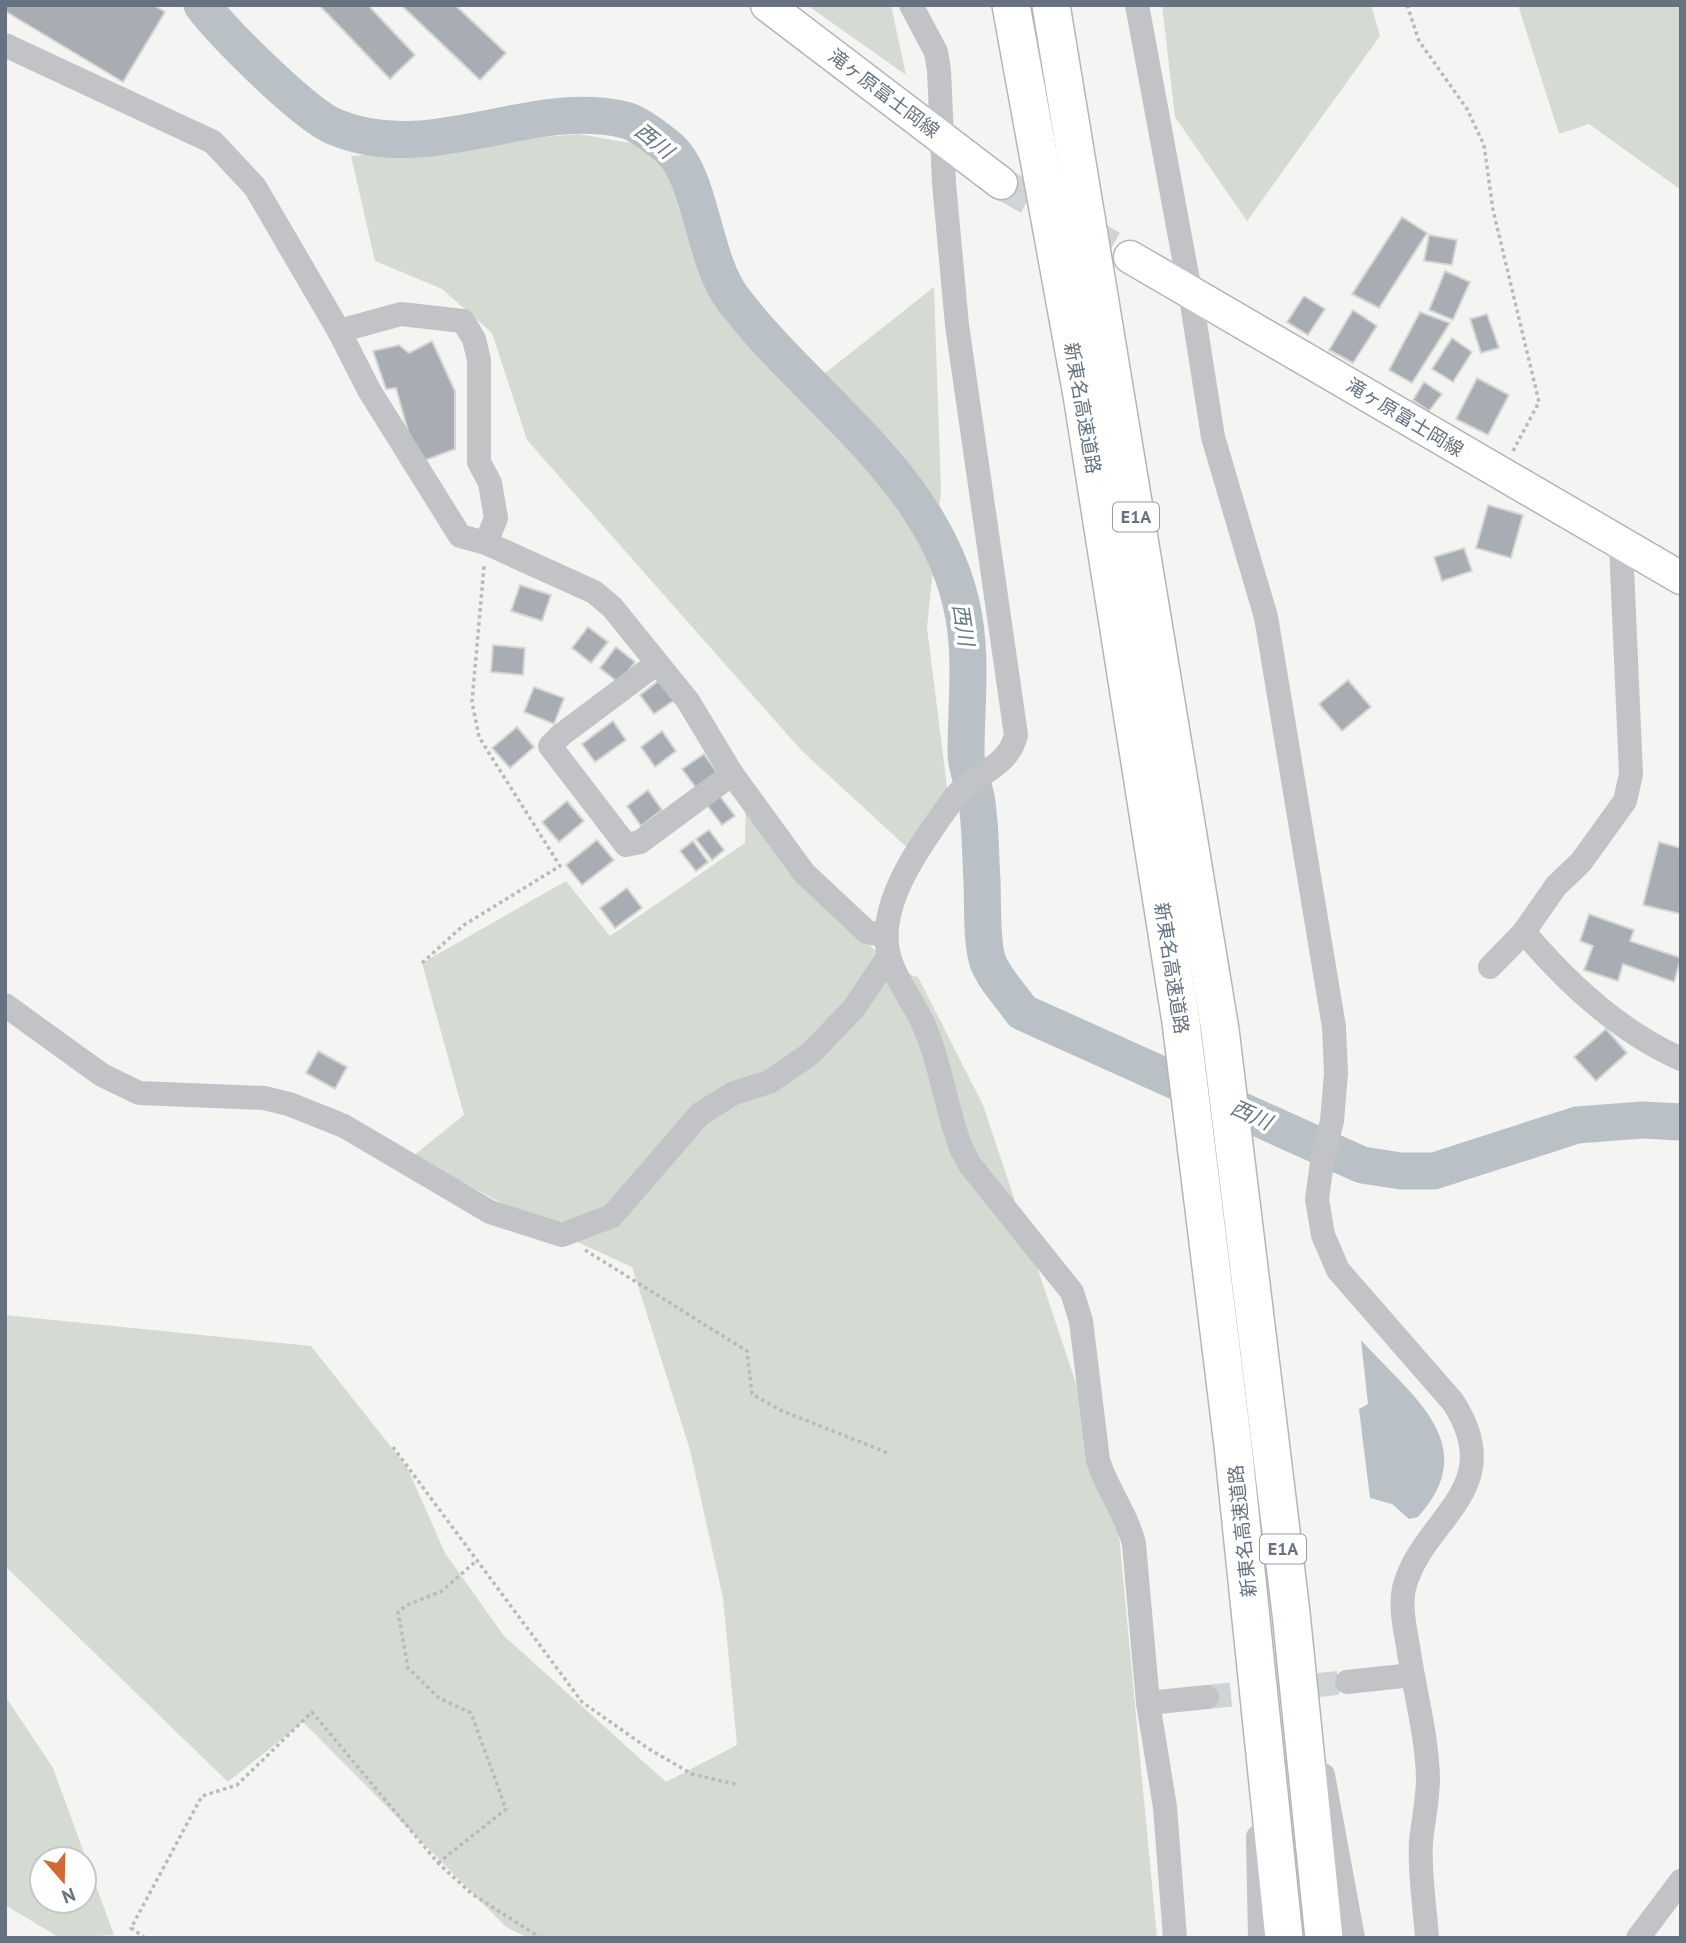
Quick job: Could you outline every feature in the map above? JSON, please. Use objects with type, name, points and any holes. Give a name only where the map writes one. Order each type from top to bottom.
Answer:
[{"type":"highway","name":"新東名高速道路","points":[[1011,5],[1082,395],[1181,1022],[1233,1445],[1284,1938]]},
{"type":"highway","name":"新東名高速道路","points":[[1051,5],[1220,1030],[1291,1613],[1324,1938]]},
{"type":"main road","name":"滝ヶ原富士岡線","points":[[767,5],[1001,183]]},
{"type":"main road","name":"滝ヶ原富士岡線","points":[[1130,257],[1681,578]]},
{"type":"street","points":[[911,5],[936,52],[957,325],[1016,735],[1009,754],[956,796],[899,884],[887,921],[888,946],[925,1027],[956,1135],[966,1158],[1066,1281],[1078,1306],[1098,1460],[1104,1479],[1130,1528],[1134,1544],[1148,1703],[1165,1807],[1175,1938]]},
{"type":"street","points":[[1137,5],[1190,291],[1213,437],[1266,617],[1334,1027],[1336,1073],[1332,1121],[1323,1155],[1317,1199],[1323,1235],[1338,1270],[1453,1402],[1467,1425],[1471,1448],[1469,1476],[1458,1500],[1413,1567],[1404,1589],[1404,1623],[1428,1777],[1421,1843],[1427,1938]]},
{"type":"street","points":[[5,45],[213,142],[255,187],[339,331],[369,390],[460,536],[486,543],[594,592],[612,607],[688,701],[732,774],[804,873],[867,933],[888,946]]},
{"type":"street","points":[[339,331],[401,314],[463,321],[474,339],[479,360],[479,462],[491,482],[496,518],[486,543]]},
{"type":"street","points":[[1490,967],[1524,932],[1556,886],[1581,862],[1625,801],[1631,774],[1621,545]]},
{"type":"street","points":[[656,664],[561,735],[551,746],[626,845],[640,842],[732,774]]},
{"type":"street","points":[[1524,932],[1558,972],[1649,1045],[1681,1059]]},
{"type":"street","points":[[5,1005],[102,1075],[139,1093],[264,1098],[289,1104],[344,1126],[490,1212],[562,1235],[612,1216],[700,1114],[734,1093],[769,1082],[810,1054],[854,1008],[888,946]]},
{"type":"street","points":[[1291,1613],[1353,1938]]},
{"type":"street","points":[[1255,1665],[1260,1938]]},
{"type":"street","points":[[1347,1682],[1412,1675]]},
{"type":"street","points":[[1148,1703],[1207,1697]]},
{"type":"street","points":[[1638,1938],[1681,1881]]},
{"type":"path","points":[[1408,5],[1419,41],[1467,109],[1483,145],[1493,210],[1539,402],[1500,474]]},
{"type":"path","points":[[422,963],[464,925],[560,866],[479,737],[472,702],[486,543]]},
{"type":"path","points":[[562,1235],[747,1351],[752,1394],[780,1410],[888,1453]]},
{"type":"path","points":[[393,1447],[475,1562],[582,1702],[692,1774],[739,1785]]},
{"type":"path","points":[[439,1863],[506,1809],[471,1713],[439,1698],[408,1668],[398,1612],[407,1605],[442,1591],[475,1562]]},
{"type":"path","points":[[145,1938],[131,1927],[202,1796],[237,1785],[312,1712],[439,1863],[472,1894],[541,1938]]},
{"type":"shaded area","points":[[807,5],[891,5],[906,75]]},
{"type":"shaded area","points":[[1162,5],[1371,5],[1380,36],[1247,221],[1175,117]]},
{"type":"shaded area","points":[[1518,5],[1681,5],[1681,190],[1589,124],[1559,134]]},
{"type":"shaded area","points":[[578,134],[672,150],[730,295],[824,374],[934,287],[941,491],[927,628],[948,794],[913,853],[801,750],[527,440],[492,333],[442,289],[375,261],[351,156]]},
{"type":"shaded area","points":[[746,793],[802,868],[850,925],[897,967],[918,977],[983,1105],[1116,1503],[1157,1938],[529,1938],[506,1927],[303,1722],[228,1782],[5,1566],[5,1315],[311,1346],[407,1467],[445,1553],[504,1636],[666,1782],[737,1745],[723,1598],[690,1450],[632,1267],[562,1235],[413,1156],[464,1115],[422,963],[566,881],[610,936],[745,843]]},
{"type":"shaded area","points":[[1361,1340],[1418,1400],[1433,1421],[1442,1443],[1444,1466],[1437,1491],[1418,1517],[1409,1519],[1392,1504],[1370,1498],[1359,1409],[1368,1404]]},
{"type":"shaded area","points":[[5,1696],[53,1768],[81,1845],[28,1845],[28,1915],[98,1915],[98,1891],[114,1935],[60,1938],[5,1905]]},
{"type":"building","points":[[5,5],[154,5],[165,12],[123,82],[5,11]]},
{"type":"building","points":[[319,5],[368,5],[415,55],[390,79]]},
{"type":"building","points":[[401,5],[455,5],[506,53],[480,80]]},
{"type":"building","points":[[1402,217],[1427,233],[1379,308],[1352,294]]},
{"type":"building","points":[[1429,235],[1457,240],[1452,265],[1424,261]]},
{"type":"building","points":[[1445,271],[1470,282],[1453,320],[1429,310]]},
{"type":"building","points":[[1304,296],[1325,309],[1308,335],[1287,322]]},
{"type":"building","points":[[1353,310],[1377,326],[1353,363],[1329,350]]},
{"type":"building","points":[[1420,312],[1450,323],[1412,383],[1389,370]]},
{"type":"building","points":[[1487,314],[1499,348],[1481,353],[1470,319]]},
{"type":"building","points":[[1452,338],[1472,352],[1453,382],[1432,369]]},
{"type":"building","points":[[432,341],[455,391],[455,449],[423,461],[413,449],[396,388],[386,389],[373,351],[399,345],[409,353]]},
{"type":"building","points":[[1477,378],[1509,395],[1488,435],[1456,419]]},
{"type":"building","points":[[1424,382],[1442,394],[1429,411],[1413,400]]},
{"type":"building","points":[[1488,505],[1523,515],[1511,558],[1476,548]]},
{"type":"building","points":[[1464,548],[1472,571],[1442,581],[1434,557]]},
{"type":"building","points":[[520,585],[551,595],[542,621],[511,611]]},
{"type":"building","points":[[588,627],[608,642],[591,663],[572,648]]},
{"type":"building","points":[[493,645],[525,648],[523,675],[491,672]]},
{"type":"building","points":[[616,647],[635,662],[619,683],[600,668]]},
{"type":"building","points":[[661,679],[676,699],[654,714],[640,695]]},
{"type":"building","points":[[1348,680],[1371,707],[1342,731],[1319,704]]},
{"type":"building","points":[[534,687],[564,698],[554,724],[524,712]]},
{"type":"building","points":[[613,721],[626,740],[595,762],[582,744]]},
{"type":"building","points":[[517,727],[534,747],[510,768],[492,748]]},
{"type":"building","points":[[662,731],[676,751],[655,767],[641,747]]},
{"type":"building","points":[[704,754],[718,774],[697,789],[682,769]]},
{"type":"building","points":[[648,790],[662,810],[641,826],[627,806]]},
{"type":"building","points":[[719,795],[735,816],[722,825],[707,805]]},
{"type":"building","points":[[567,801],[584,821],[559,842],[542,822]]},
{"type":"building","points":[[709,830],[724,850],[712,860],[696,839]]},
{"type":"building","points":[[597,840],[614,860],[582,885],[566,865]]},
{"type":"building","points":[[693,841],[708,862],[696,871],[680,851]]},
{"type":"building","points":[[1659,842],[1681,848],[1681,914],[1643,905]]},
{"type":"building","points":[[627,888],[642,908],[615,928],[600,908]]},
{"type":"building","points":[[1589,914],[1634,930],[1630,941],[1681,958],[1674,982],[1623,964],[1618,981],[1584,970],[1593,946],[1580,941]]},
{"type":"building","points":[[1606,1029],[1627,1053],[1596,1081],[1574,1057]]},
{"type":"building","points":[[318,1051],[347,1067],[335,1089],[306,1073]]},
{"type":"waterway","name":"西川","points":[[202,5],[245,53],[285,91],[335,127],[371,137],[408,140],[553,117],[589,115],[636,124],[669,148],[680,161],[696,198],[715,262],[733,299],[763,335],[896,476],[923,515],[946,557],[961,603],[967,640],[966,759],[979,818],[986,954],[995,975],[1022,1012],[1362,1165],[1401,1171],[1434,1171],[1577,1125],[1642,1120],[1681,1122]]},
{"type":"tunnel","points":[[1001,183],[1130,257]]},
{"type":"tunnel","points":[[1207,1697],[1347,1682]]}]
